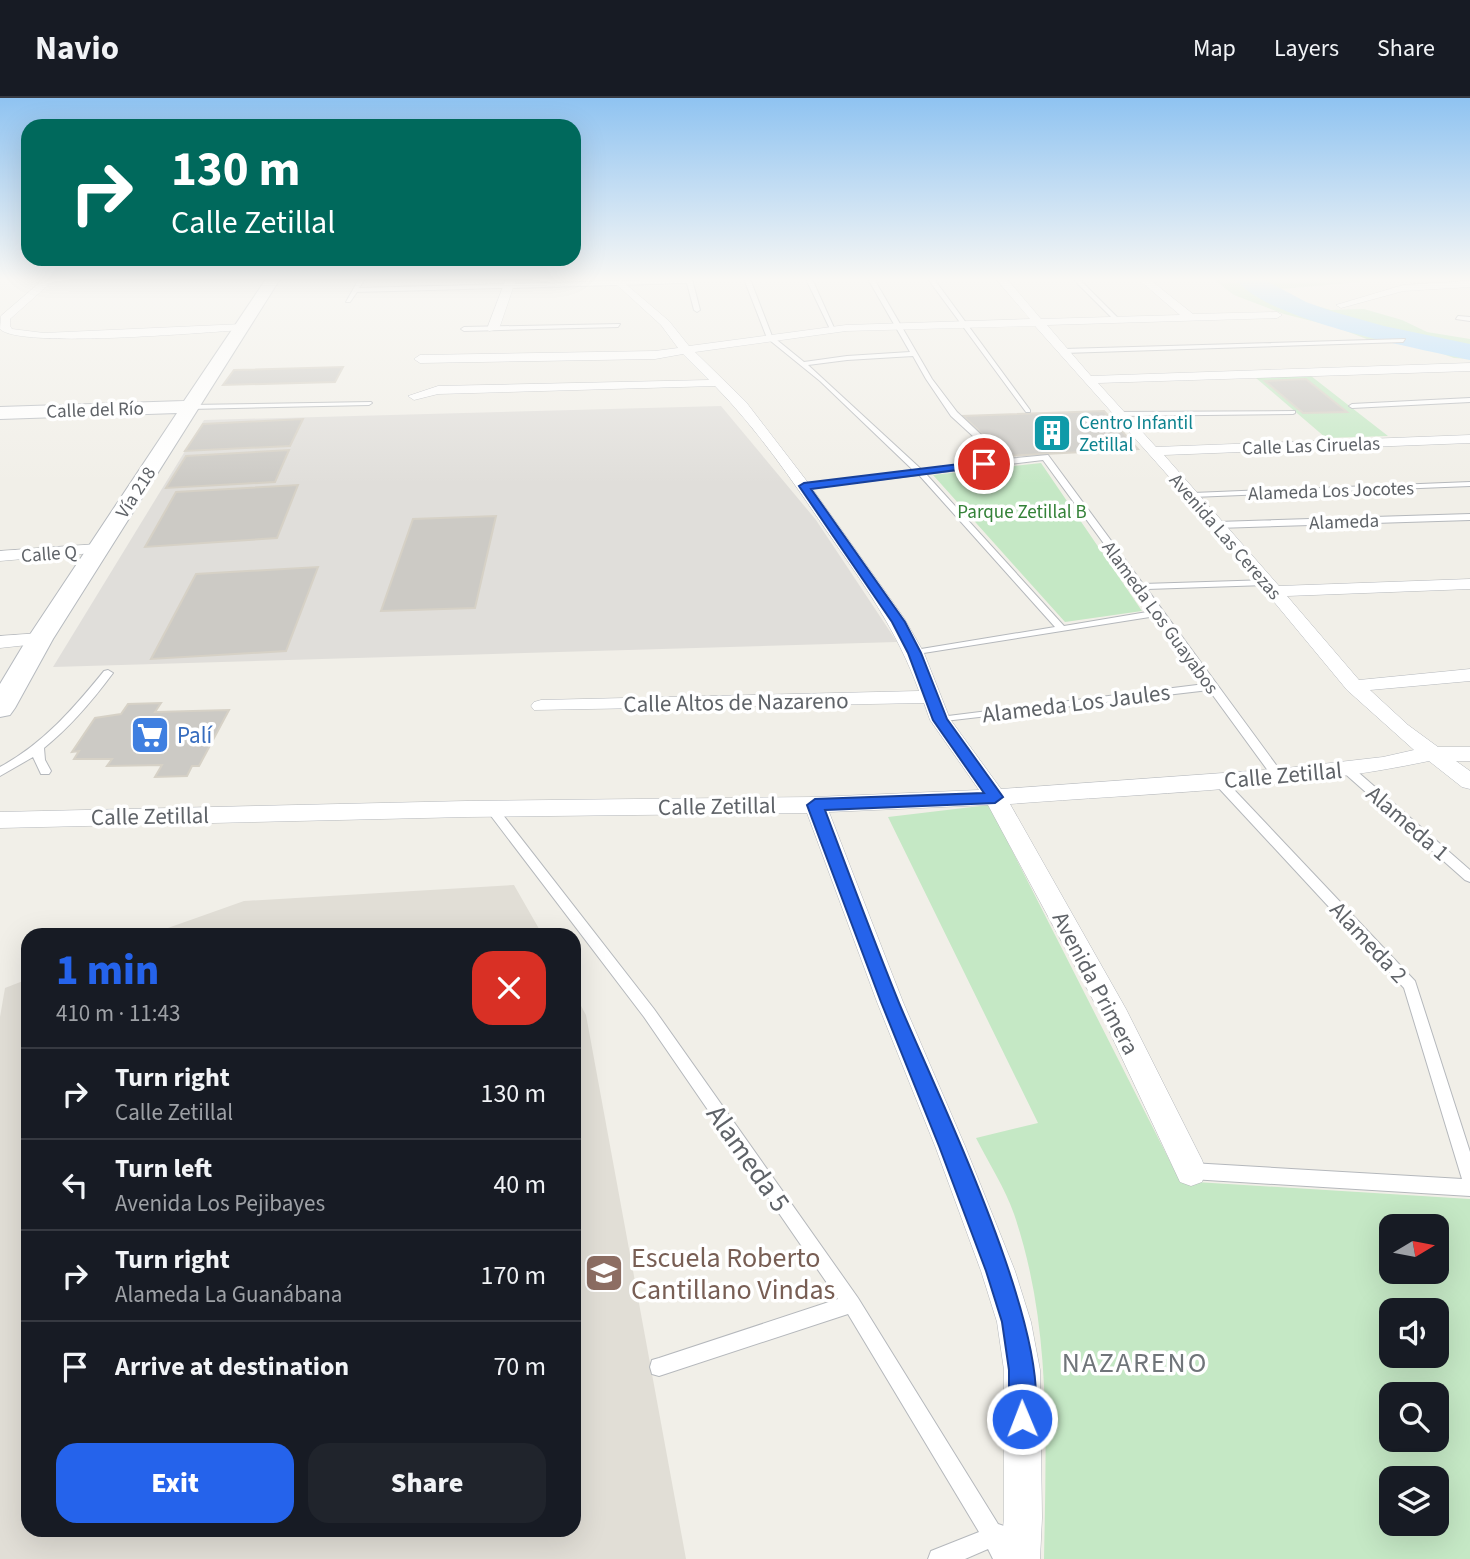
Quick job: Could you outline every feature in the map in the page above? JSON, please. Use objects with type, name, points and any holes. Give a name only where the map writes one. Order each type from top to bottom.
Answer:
[{"type":"main road","name":"Vía 218","points":[[0,708],[40,639],[230,347]]},
{"type":"main road","name":"Calle del Río","points":[[0,413],[190,407]]},
{"type":"street","name":"Avenida Primera","points":[[684,347],[741,405],[804,486],[898,622],[915,653],[940,720],[995,797],[1116,1017],[1191,1171]]},
{"type":"street","points":[[420,359],[654,355],[704,347]]},
{"type":"street","name":"Avenida Las Cerezas","points":[[1060,347],[1117,414],[1193,495],[1354,686],[1431,754],[1470,782]]},
{"type":"street","points":[[1088,380],[1470,367]]},
{"type":"street","points":[[414,396],[438,390],[694,385],[719,382]]},
{"type":"street","name":"Calle Las Ciruelas","points":[[1152,451],[1470,439]]},
{"type":"street","name":"Calle Q","points":[[0,556],[98,550]]},
{"type":"street","points":[[1270,587],[1470,584]]},
{"type":"street","points":[[0,642],[40,639]]},
{"type":"street","points":[[1354,686],[1470,675]]},
{"type":"street","name":"Calle Altos de Nazareno","points":[[541,706],[930,697]]},
{"type":"street","name":"Calle Zetillal","points":[[0,820],[492,808],[815,805],[995,797],[1278,776],[1347,769],[1431,754],[1470,754]]},
{"type":"street","points":[[815,805],[890,1002],[950,1146],[998,1271],[1014,1322],[1022,1370],[1023,1518],[1020,1559]]},
{"type":"lane","points":[[782,347],[920,472],[1062,629]]},
{"type":"lane","points":[[911,347],[954,414],[1005,462]]},
{"type":"lane","points":[[983,347],[1028,411]]},
{"type":"lane","points":[[1064,351],[1182,347]]},
{"type":"lane","points":[[803,364],[915,354]]},
{"type":"lane","points":[[1352,406],[1470,400]]},
{"type":"lane","points":[[190,407],[369,402]]},
{"type":"lane","points":[[1117,414],[1293,412]]},
{"type":"lane","points":[[804,486],[1045,457]]},
{"type":"lane","name":"Alameda Los Guayabos","points":[[1045,457],[1278,776]]},
{"type":"lane","name":"Alameda Los Jocotes","points":[[1193,495],[1470,484]]},
{"type":"lane","name":"Alameda","points":[[1217,525],[1470,517]]},
{"type":"lane","points":[[1138,587],[1270,587]]},
{"type":"lane","points":[[915,653],[1158,613]]},
{"type":"lane","points":[[0,772],[39,749],[108,673]]},
{"type":"lane","name":"Alameda Los Jaules","points":[[940,720],[1212,685]]},
{"type":"lane","points":[[39,749],[39,760],[45,771]]},
{"type":"lane","name":"Alameda 1","points":[[1347,769],[1470,877]]},
{"type":"lane","name":"Alameda 2","points":[[1219,781],[1410,985],[1470,1178]]},
{"type":"lane","name":"Alameda 5","points":[[492,808],[649,1013],[852,1304],[995,1538],[1004,1559]]},
{"type":"lane","points":[[1191,1171],[1470,1188]]},
{"type":"lane","points":[[659,1367],[852,1304]]},
{"type":"lane","points":[[939,1559],[995,1538],[1023,1518]]},
{"type":"shaded area","points":[[721,406],[816,520],[897,642],[53,667],[204,420]]},
{"type":"shaded area","points":[[514,885],[539,928],[168,928],[244,901]]},
{"type":"shaded area","name":"Escuela Roberto Cantillano Vindas","points":[[21,982],[21,1537],[581,1537],[581,1006],[586,1015],[686,1559],[0,1559],[0,1017],[5,988]]},
{"type":"green space","points":[[1425,347],[1470,347],[1470,359],[1454,358]]},
{"type":"green space","points":[[1311,376],[1388,436],[1326,438],[1256,378]],"holes":[[[1306,379],[1346,411],[1303,413],[1266,381]]]},
{"type":"green space","name":"Parque Zetillal B","points":[[1041,463],[1142,611],[1065,622],[933,475]]},
{"type":"green space","points":[[989,805],[1180,1181],[1470,1199],[1470,1559],[1044,1559],[1044,1385],[1035,1299],[1014,1214],[976,1138],[1038,1123],[888,817]]},
{"type":"building","points":[[343,367],[335,382],[223,385],[234,370]]},
{"type":"building","points":[[1306,379],[1347,412],[1303,413],[1265,381]]},
{"type":"building","name":"Centro Infantil Zetillal","points":[[1104,411],[1138,449],[1006,456],[963,416]]},
{"type":"building","points":[[303,419],[290,446],[185,451],[203,424]]},
{"type":"building","points":[[289,450],[275,482],[166,488],[186,456]]},
{"type":"building","points":[[298,485],[277,538],[145,547],[176,492]]},
{"type":"building","points":[[496,516],[475,608],[381,611],[413,519]]},
{"type":"building","points":[[318,567],[286,651],[151,659],[196,574]]},
{"type":"building","name":"Palí","points":[[161,703],[155,712],[229,710],[199,766],[192,766],[187,776],[155,777],[162,765],[107,766],[112,759],[74,759],[79,751],[72,752],[95,718],[121,714],[128,704]]},
{"type":"waterway","points":[[1448,347],[1470,352]]},
{"type":"place","name":"Centro Infantil Zetillal","points":[[1052,433]]},
{"type":"place","name":"Palí","points":[[150,735]]},
{"type":"place","name":"Escuela Roberto Cantillano Vindas","points":[[604,1273]]},
{"type":"district","name":"NAZARENO","points":[[1135,1362]]},
{"type":"route","points":[[984,464],[804,486],[898,622],[915,653],[940,720],[995,797],[815,805],[838,870],[998,1271],[1014,1322],[1022,1370],[1022,1419]]}]
